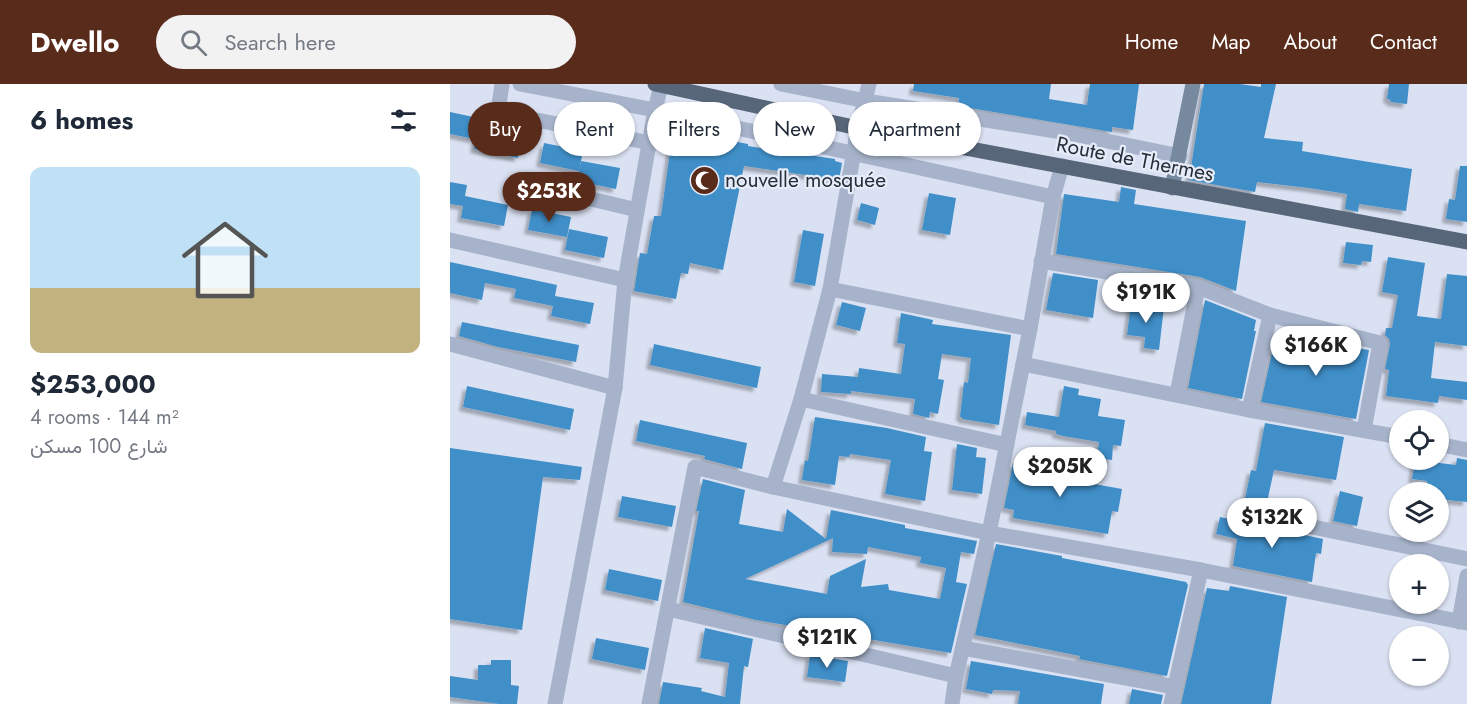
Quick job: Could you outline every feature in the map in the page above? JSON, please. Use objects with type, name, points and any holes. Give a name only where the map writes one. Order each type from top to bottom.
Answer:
[{"type":"main road","points":[[1172,188],[1193,84]]},
{"type":"main road","name":"Route de Thermes","points":[[658,85],[848,126]]},
{"type":"main road","name":"Route de Thermes","points":[[981,151],[1467,242]]},
{"type":"street","points":[[502,84],[498,112],[647,142]]},
{"type":"street","points":[[520,84],[647,108]]},
{"type":"street","points":[[781,84],[1068,133],[1180,156]]},
{"type":"street","points":[[866,100],[869,84]]},
{"type":"street","points":[[656,102],[658,85]]},
{"type":"street","points":[[741,129],[848,153]]},
{"type":"street","points":[[555,704],[615,388],[625,279],[647,156]]},
{"type":"street","points":[[773,487],[801,399],[830,289],[854,156]]},
{"type":"street","points":[[863,156],[1053,196]]},
{"type":"street","points":[[952,704],[956,676],[1007,445],[1053,196],[1062,166]]},
{"type":"street","points":[[528,184],[637,210]]},
{"type":"street","points":[[450,240],[625,279]]},
{"type":"street","points":[[1041,261],[1198,287],[1270,315],[1380,343],[1364,430]]},
{"type":"street","points":[[1177,394],[1198,287]]},
{"type":"street","points":[[830,289],[1030,329]]},
{"type":"street","points":[[1249,410],[1270,315]]},
{"type":"street","points":[[450,344],[615,388]]},
{"type":"street","points":[[1023,364],[1249,410],[1389,435]]},
{"type":"street","points":[[801,399],[1007,445]]},
{"type":"street","points":[[1449,446],[1467,450]]},
{"type":"street","points":[[649,704],[695,467],[773,487],[989,533],[1201,570],[1463,623],[1467,576]]},
{"type":"street","points":[[1245,513],[1467,559]]},
{"type":"street","points":[[1171,704],[1201,570]]},
{"type":"street","points":[[668,609],[956,676]]},
{"type":"street","points":[[963,648],[1175,687]]},
{"type":"building","points":[[914,84],[1051,84],[1049,99],[1087,105],[1090,84],[1139,84],[1133,130],[1112,127],[1112,132],[981,110],[981,102],[958,102],[959,98],[913,91]]},
{"type":"building","points":[[1204,84],[1240,84],[1261,87],[1261,84],[1276,84],[1264,138],[1303,142],[1302,151],[1412,169],[1406,211],[1359,204],[1358,212],[1345,209],[1347,194],[1309,188],[1257,182],[1255,192],[1189,180]]},
{"type":"building","points":[[1389,84],[1409,84],[1407,104],[1390,102],[1391,100],[1387,99]]},
{"type":"building","points":[[450,112],[468,116],[468,138],[450,134]]},
{"type":"building","points":[[544,143],[554,145],[554,156],[582,156],[579,171],[540,163]]},
{"type":"building","name":"nouvelle mosquée","points":[[741,143],[753,147],[753,156],[815,156],[835,159],[842,163],[839,180],[744,166],[723,270],[690,263],[688,274],[681,273],[676,299],[634,291],[640,253],[647,254],[654,216],[661,216],[669,156],[741,156]]},
{"type":"building","points":[[581,161],[620,168],[616,189],[577,181]]},
{"type":"building","points":[[1460,166],[1467,166],[1467,222],[1446,219],[1449,199],[1455,200]]},
{"type":"building","points":[[450,182],[467,185],[465,196],[508,205],[504,226],[461,218],[463,206],[450,204]]},
{"type":"building","points":[[1121,187],[1136,190],[1134,204],[1246,221],[1236,291],[1200,277],[1056,254],[1064,194],[1119,202]]},
{"type":"building","points":[[929,193],[956,198],[950,235],[922,230]]},
{"type":"building","points":[[861,203],[879,208],[875,225],[857,220]]},
{"type":"building","points":[[532,209],[571,217],[567,237],[528,230]]},
{"type":"building","points":[[569,229],[608,237],[604,258],[565,250]]},
{"type":"building","points":[[803,230],[824,234],[815,286],[794,282]]},
{"type":"building","points":[[1346,242],[1373,245],[1371,262],[1362,261],[1361,265],[1343,263]]},
{"type":"building","points":[[1388,257],[1425,263],[1417,316],[1441,319],[1447,274],[1467,276],[1467,346],[1435,342],[1431,378],[1467,382],[1467,400],[1439,396],[1438,403],[1386,396],[1389,370],[1385,369],[1390,344],[1385,335],[1386,328],[1392,328],[1398,295],[1382,292]]},
{"type":"building","points":[[450,262],[557,285],[555,296],[594,303],[590,324],[551,316],[553,306],[514,298],[516,289],[485,283],[482,300],[450,293]]},
{"type":"building","points":[[1053,273],[1098,280],[1093,318],[1046,310]]},
{"type":"building","points":[[1205,300],[1256,320],[1254,331],[1256,331],[1242,399],[1188,388]]},
{"type":"building","points":[[842,302],[866,308],[860,331],[836,325]]},
{"type":"building","points":[[1131,303],[1164,307],[1159,350],[1144,348],[1145,337],[1127,335]]},
{"type":"building","points":[[901,313],[933,320],[932,324],[1011,335],[999,425],[960,417],[964,382],[968,383],[971,358],[942,354],[938,379],[944,380],[938,414],[930,412],[929,418],[913,414],[915,399],[851,391],[851,394],[821,392],[822,374],[858,377],[859,368],[901,374],[905,344],[897,343]]},
{"type":"building","points":[[462,322],[579,345],[576,362],[498,347],[459,336]]},
{"type":"building","points":[[1276,335],[1369,350],[1356,419],[1261,402]]},
{"type":"building","points":[[654,344],[761,367],[757,388],[650,365]]},
{"type":"building","points":[[467,386],[574,409],[570,430],[463,407]]},
{"type":"building","points":[[1064,386],[1079,389],[1078,395],[1101,399],[1098,416],[1125,420],[1121,446],[1113,445],[1112,460],[1097,458],[1099,442],[1063,436],[1056,434],[1056,431],[1025,425],[1027,412],[1059,417]]},
{"type":"building","points":[[815,417],[887,428],[926,437],[924,451],[932,452],[925,501],[885,494],[891,460],[850,454],[849,457],[839,456],[835,485],[802,480],[805,460],[808,461]]},
{"type":"building","points":[[640,420],[747,443],[742,469],[704,459],[705,456],[636,441]]},
{"type":"building","points":[[1265,423],[1344,437],[1336,480],[1274,470],[1266,507],[1244,504],[1251,470],[1256,471]]},
{"type":"building","points":[[957,444],[977,448],[976,457],[986,458],[982,494],[952,490]]},
{"type":"building","points":[[450,448],[582,467],[580,480],[543,477],[522,630],[450,619]]},
{"type":"building","points":[[1052,453],[1065,455],[1061,478],[1122,489],[1118,512],[1112,511],[1108,534],[1013,518],[1014,510],[1004,508],[1013,463],[1038,468],[1040,456],[1051,459]]},
{"type":"building","points":[[1457,458],[1467,460],[1467,502],[1449,500],[1449,482],[1412,479],[1413,470],[1449,470],[1449,464],[1456,465]]},
{"type":"building","points":[[703,479],[745,490],[739,524],[783,532],[787,509],[826,539],[831,510],[905,525],[905,528],[977,541],[974,554],[961,552],[956,582],[967,584],[951,653],[756,620],[683,602],[699,511],[696,511]],"holes":[[[833,538],[832,552],[867,554],[868,547],[921,557],[920,563],[946,568],[940,599],[889,590],[888,584],[861,587],[866,559],[830,576],[827,594],[745,579]]]},
{"type":"building","points":[[1340,491],[1363,497],[1357,526],[1333,521]]},
{"type":"building","points":[[622,496],[676,506],[672,527],[618,517]]},
{"type":"building","points":[[1220,517],[1323,539],[1321,554],[1316,553],[1312,582],[1233,566],[1237,539],[1216,534]]},
{"type":"building","points":[[996,544],[1186,582],[1188,585],[1167,676],[975,635]]},
{"type":"building","points":[[609,569],[662,580],[658,601],[605,590]]},
{"type":"building","points":[[1230,586],[1287,597],[1271,704],[1181,704],[1207,588],[1229,591]]},
{"type":"building","points":[[705,628],[753,639],[748,667],[744,666],[740,704],[659,704],[663,682],[702,688],[701,691],[725,697],[729,663],[700,658]]},
{"type":"building","points":[[596,638],[649,648],[645,670],[592,659]]},
{"type":"building","points":[[810,655],[848,661],[845,682],[807,677]]},
{"type":"building","points":[[491,660],[511,660],[511,685],[519,686],[517,704],[499,704],[450,697],[450,676],[478,680],[478,665],[491,665]]},
{"type":"building","points":[[971,661],[1104,684],[1101,704],[1018,704],[1020,691],[993,690],[992,694],[966,689]]},
{"type":"building","points":[[1132,689],[1163,695],[1161,704],[1129,704]]},
{"type":"place","name":"nouvelle mosquée","points":[[704,180]]}]
